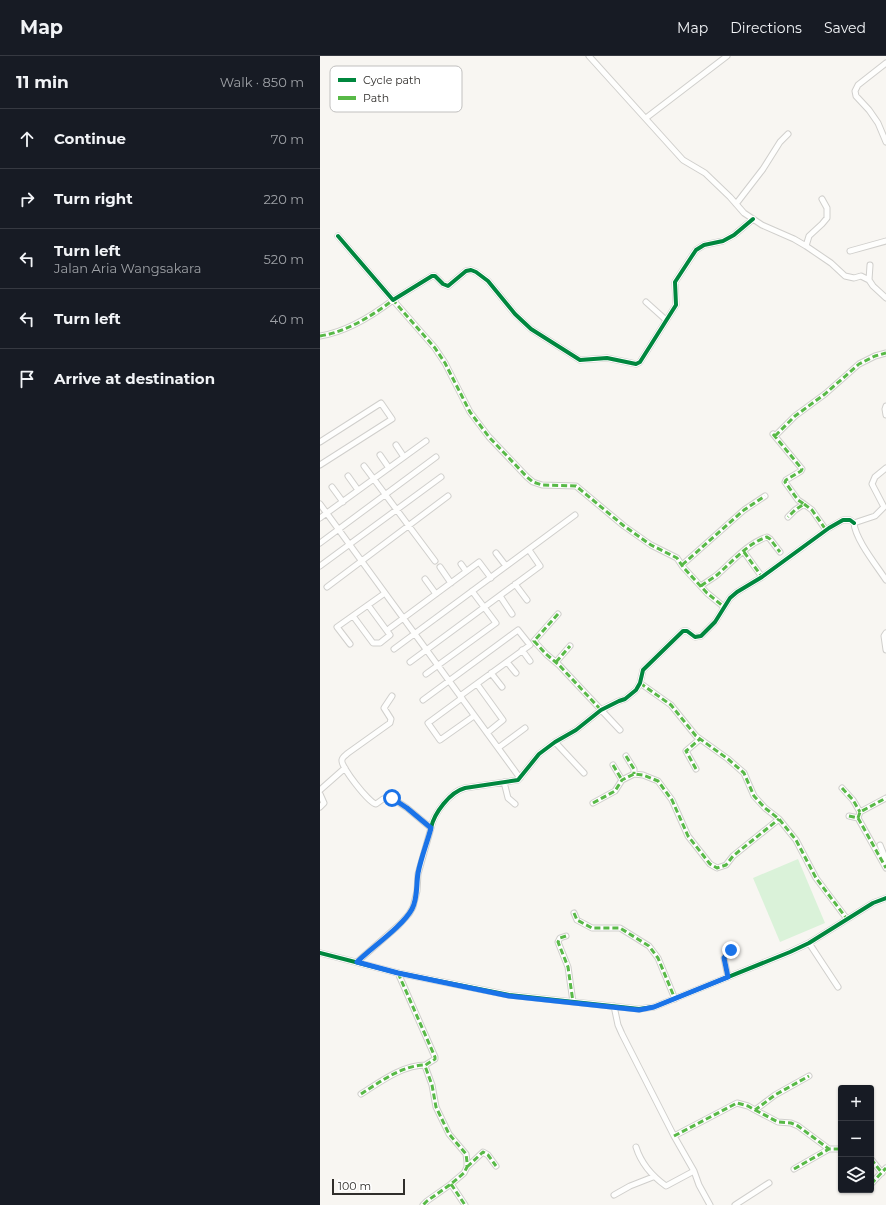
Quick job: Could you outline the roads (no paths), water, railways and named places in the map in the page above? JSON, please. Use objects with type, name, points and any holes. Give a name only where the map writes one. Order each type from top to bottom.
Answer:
[{"type":"street","points":[[589,56],[683,160],[705,173],[744,213],[762,225],[806,246],[831,263],[845,276],[854,278],[861,276],[868,280],[886,298]]},
{"type":"street","points":[[646,118],[727,56]]},
{"type":"street","points":[[886,63],[858,85],[855,91],[856,96],[869,110],[878,123],[886,142]]},
{"type":"street","points":[[736,204],[763,169],[780,142],[788,134]]},
{"type":"street","points":[[806,246],[809,236],[827,218],[827,208],[822,198]]},
{"type":"street","points":[[320,336],[345,330],[383,308],[393,300],[432,276],[435,276],[442,284],[448,286],[466,271],[474,270],[488,281],[515,314],[531,329],[580,360],[607,358],[638,364],[676,305],[675,282],[696,250],[734,235],[753,219]]},
{"type":"street","points":[[338,236],[435,348],[446,363],[470,412],[489,437],[527,477],[533,482],[542,484],[576,486],[624,526],[651,545],[677,558],[707,593],[724,607]]},
{"type":"street","points":[[850,251],[886,241]]},
{"type":"street","points":[[868,280],[870,265]]},
{"type":"street","points":[[646,302],[666,320]]},
{"type":"street","points":[[826,530],[812,510],[798,500],[785,482],[802,469],[774,435],[795,416],[825,394],[859,364],[875,356],[886,353]]},
{"type":"street","points":[[320,442],[381,403],[392,419],[322,463],[320,457]]},
{"type":"street","points":[[886,406],[886,415]]},
{"type":"street","points":[[320,518],[426,441]]},
{"type":"street","points":[[396,445],[404,457]]},
{"type":"street","points":[[380,455],[389,468]]},
{"type":"street","points":[[320,543],[436,457]]},
{"type":"street","points":[[364,466],[435,561]]},
{"type":"street","points":[[357,962],[399,925],[413,908],[417,891],[418,874],[431,828],[441,806],[457,792],[465,788],[516,781],[539,754],[555,742],[576,730],[601,710],[624,699],[636,690],[640,683],[643,670],[676,638],[686,631],[695,636],[700,636],[719,618],[724,607],[733,595],[762,577],[826,530],[843,520],[850,520],[854,523],[875,516],[884,507],[872,484],[875,477],[886,468]]},
{"type":"street","points":[[348,476],[358,490]]},
{"type":"street","points":[[320,566],[441,477]]},
{"type":"street","points":[[332,487],[343,502]]},
{"type":"street","points":[[327,587],[448,496]]},
{"type":"street","points":[[682,565],[744,510],[765,496]]},
{"type":"street","points":[[320,504],[520,778]]},
{"type":"street","points":[[788,517],[804,504]]},
{"type":"street","points":[[394,649],[576,515]]},
{"type":"street","points":[[854,523],[854,528],[864,546],[886,580]]},
{"type":"street","points":[[701,586],[759,540],[767,537],[780,552]]},
{"type":"street","points":[[410,662],[540,566],[528,550]]},
{"type":"street","points":[[744,552],[762,577]]},
{"type":"street","points":[[496,553],[506,566]]},
{"type":"street","points":[[390,628],[479,562],[491,578]]},
{"type":"street","points":[[461,564],[466,571]]},
{"type":"street","points":[[440,567],[451,583]]},
{"type":"street","points":[[425,579],[436,594]]},
{"type":"street","points":[[515,584],[527,600]]},
{"type":"street","points":[[426,674],[496,623],[472,591]]},
{"type":"street","points":[[350,644],[337,627],[385,593]]},
{"type":"street","points":[[500,596],[512,614]]},
{"type":"street","points":[[353,616],[373,643],[380,643],[390,635],[368,605]]},
{"type":"street","points":[[558,614],[534,641],[556,662],[620,730]]},
{"type":"street","points":[[423,700],[518,630],[530,645],[477,684],[428,723],[440,740],[474,716]]},
{"type":"street","points":[[886,633],[884,636],[886,650]]},
{"type":"street","points":[[556,662],[570,646]]},
{"type":"street","points":[[522,650],[530,661]]},
{"type":"street","points":[[507,662],[516,673]]},
{"type":"street","points":[[492,673],[502,687]]},
{"type":"street","points":[[640,683],[671,705],[692,732],[728,758],[744,773],[754,796],[765,808],[779,819],[796,840],[816,878],[847,919]]},
{"type":"street","points":[[477,684],[504,720],[487,732]]},
{"type":"street","points":[[392,696],[384,708],[390,719],[390,723],[342,758],[341,761],[365,796],[372,803],[376,804],[383,800],[392,798],[407,808],[431,828]]},
{"type":"street","points":[[498,748],[525,728]]},
{"type":"street","points":[[696,769],[686,751],[700,739]]},
{"type":"street","points":[[555,742],[584,773]]},
{"type":"street","points":[[626,756],[634,769],[634,774]]},
{"type":"street","points":[[613,765],[622,780]]},
{"type":"street","points":[[320,790],[345,768]]},
{"type":"street","points":[[593,803],[615,791],[622,780],[634,774],[643,775],[660,783],[672,800],[688,836],[710,864],[718,868],[726,865],[733,856],[779,819]]},
{"type":"street","points":[[504,782],[508,798],[515,804]]},
{"type":"street","points":[[842,788],[853,800],[860,812]]},
{"type":"street","points":[[320,794],[324,803],[320,807]]},
{"type":"street","points":[[886,798],[860,812],[858,818],[886,868]]},
{"type":"street","points":[[849,816],[858,818]]},
{"type":"street","points":[[880,845],[886,860]]},
{"type":"street","points":[[320,953],[398,973],[509,996],[614,1006],[639,1010],[675,999],[809,943],[873,902],[886,898]]},
{"type":"street","points":[[574,913],[576,920],[589,927],[620,928],[650,946],[660,962],[675,999]]},
{"type":"street","points":[[566,936],[560,938],[558,942],[568,967],[573,1002]]},
{"type":"street","points":[[809,943],[838,987]]},
{"type":"street","points":[[728,977],[724,958],[731,950]]},
{"type":"street","points":[[361,1094],[395,1074],[419,1065],[426,1065],[436,1059],[398,973]]},
{"type":"street","points":[[614,1006],[618,1025],[622,1034],[674,1136],[694,1171],[699,1185],[710,1205]]},
{"type":"street","points":[[426,1065],[436,1107],[449,1134],[466,1154],[467,1167]]},
{"type":"street","points":[[755,1110],[775,1095],[809,1076]]},
{"type":"street","points":[[674,1136],[737,1103],[748,1106],[778,1122],[791,1123],[798,1126],[829,1149]]},
{"type":"street","points":[[636,1147],[640,1158],[653,1177],[666,1186],[694,1171]]},
{"type":"street","points":[[794,1169],[829,1149],[838,1149]]},
{"type":"street","points":[[423,1205],[452,1184],[483,1152],[488,1155],[496,1166]]},
{"type":"street","points":[[874,1163],[882,1172]]},
{"type":"street","points":[[874,1181],[886,1168]]},
{"type":"street","points":[[614,1195],[630,1186],[653,1177]]},
{"type":"street","points":[[735,1205],[769,1183]]},
{"type":"street","points":[[452,1184],[465,1205]]}]
